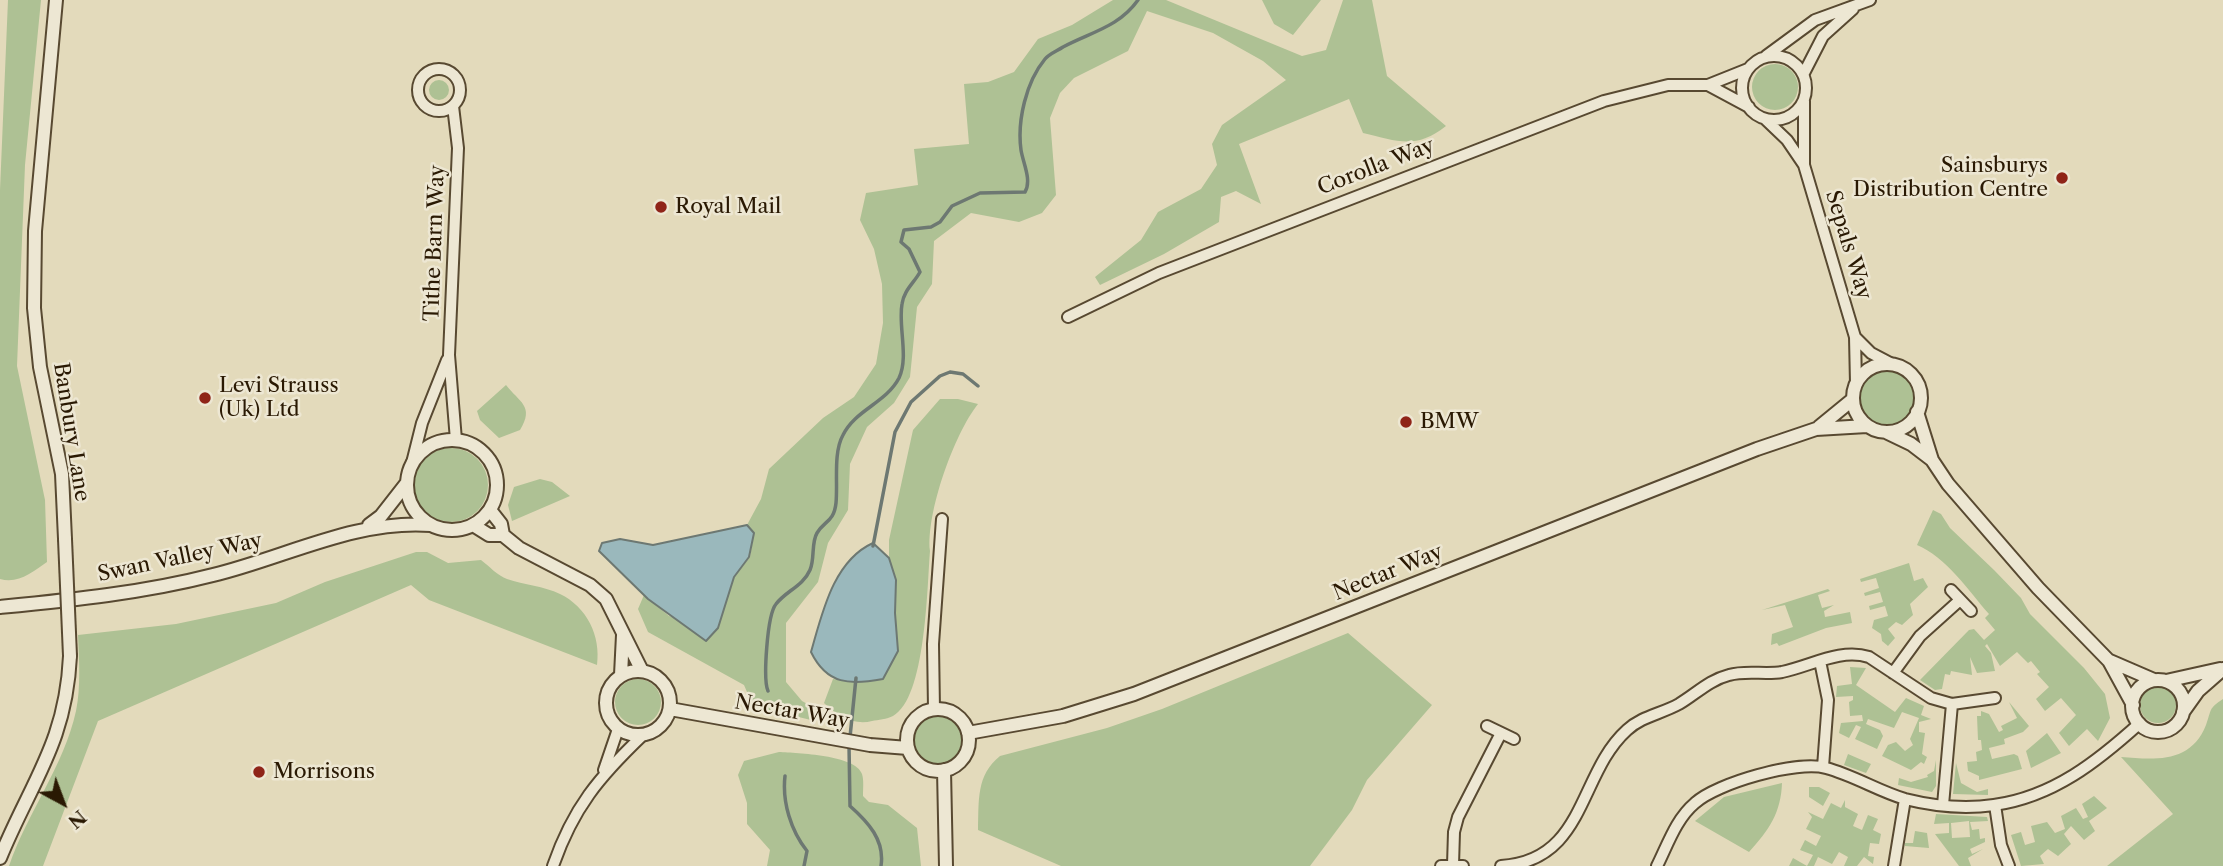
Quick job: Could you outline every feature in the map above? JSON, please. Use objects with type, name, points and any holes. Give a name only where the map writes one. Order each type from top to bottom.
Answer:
[{"type":"street","name":"Banbury Lane","points":[[0,858],[56,740],[69,684],[62,474],[40,367],[34,308],[35,231],[56,0]]},
{"type":"street","points":[[1749,107],[1742,90],[1748,69],[1815,20],[1870,0]]},
{"type":"street","points":[[1766,56],[1788,58],[1804,73],[1823,36],[1857,5]]},
{"type":"street","name":"Corolla Way","points":[[1068,317],[1158,272],[1604,101],[1668,85],[1708,85],[1748,69]]},
{"type":"street","name":"Tithe Barn Way","points":[[456,133],[438,111],[423,103],[419,91],[422,79],[431,71],[444,70],[458,81],[460,94],[453,106],[458,148],[449,355],[456,440]]},
{"type":"street","name":"Sepals Way","points":[[1804,73],[1807,92],[1804,101],[1804,165],[1855,337],[1856,384]]},
{"type":"street","name":"Corolla Way","points":[[1708,85],[1749,107]]},
{"type":"street","points":[[1765,118],[1783,119],[1792,115],[1804,101]]},
{"type":"street","points":[[438,111],[453,106]]},
{"type":"street","name":"Sepals Way","points":[[1749,107],[1765,118],[1787,140],[1804,165]]},
{"type":"street","points":[[1855,337],[1871,353],[1902,366],[1914,377],[1920,390],[1917,412],[1932,460]]},
{"type":"street","name":"Tithe Barn Way","points":[[412,463],[422,423],[449,355]]},
{"type":"street","points":[[1890,363],[1872,367],[1856,384],[1852,400],[1860,419],[1867,426],[1911,444],[1932,460],[1977,519],[2109,661],[2140,723],[2150,730],[2167,730],[2174,726],[2198,691],[2223,668]]},
{"type":"street","name":"Nectar Way","points":[[1815,429],[1852,400]]},
{"type":"street","points":[[1886,432],[1907,425],[1917,412]]},
{"type":"street","name":"Nectar Way","points":[[968,733],[1063,716],[1135,694],[1697,472],[1815,429],[1867,426]]},
{"type":"street","points":[[456,440],[477,447],[492,465],[497,487],[490,510],[473,525],[453,530],[431,525],[412,508],[406,484],[412,463],[431,445],[456,440]]},
{"type":"street","name":"Swan Valley Way","points":[[363,529],[381,516],[406,484]]},
{"type":"street","points":[[490,510],[501,524],[503,535]]},
{"type":"street","points":[[934,709],[933,644],[942,519]]},
{"type":"street","name":"Swan Valley Way","points":[[0,607],[128,592],[211,576],[385,524],[431,525]]},
{"type":"street","points":[[473,525],[489,535],[503,535],[519,548],[590,584],[606,599],[642,671]]},
{"type":"street","points":[[1951,590],[1970,611]]},
{"type":"street","points":[[1893,673],[1920,636],[1960,600]]},
{"type":"street","points":[[621,675],[623,631]]},
{"type":"street","points":[[1503,866],[1521,865],[1548,850],[1573,824],[1617,741],[1640,719],[1676,706],[1703,686],[1730,675],[1782,671],[1842,654],[1859,654],[1893,673],[1912,688],[1952,704],[1995,698]]},
{"type":"street","points":[[2109,661],[2160,681],[2182,695],[2183,712]]},
{"type":"street","points":[[1820,662],[1828,700],[1823,767]]},
{"type":"street","points":[[2133,705],[2141,687],[2223,668]]},
{"type":"street","points":[[553,866],[565,831],[604,772],[643,735],[660,726],[670,709],[667,688],[661,680],[642,671],[621,675],[608,689],[605,699],[610,720],[618,729],[643,735]]},
{"type":"street","points":[[1943,805],[1952,704]]},
{"type":"street","name":"Nectar Way","points":[[670,709],[870,745],[908,748]]},
{"type":"street","points":[[934,709],[952,713],[960,718],[968,733],[967,751],[963,759],[944,770],[928,769],[919,764],[908,748],[910,727],[924,712],[934,709]]},
{"type":"street","points":[[1657,866],[1679,820],[1695,802],[1713,791],[1781,771],[1823,767],[1905,799],[1943,805],[1995,805],[2037,793],[2070,778],[2109,751],[2140,723]]},
{"type":"street","points":[[1488,726],[1514,738]]},
{"type":"street","points":[[604,772],[618,729]]},
{"type":"street","points":[[1441,866],[1458,865],[1454,832],[1458,817],[1501,733]]},
{"type":"street","points":[[944,770],[946,866]]},
{"type":"street","points":[[1894,866],[1905,799]]},
{"type":"street","points":[[1995,805],[2001,845],[2009,866]]},
{"type":"green space","points":[[8,0],[41,0],[25,165],[17,366],[45,500],[47,562],[13,580],[0,579],[0,190]]},
{"type":"green space","points":[[1113,0],[1166,0],[1302,56],[1326,50],[1343,0],[1372,0],[1387,76],[1446,126],[1425,138],[1406,142],[1363,133],[1349,99],[1239,144],[1261,204],[1236,191],[1221,197],[1219,222],[1164,254],[1100,285],[1095,277],[1141,240],[1158,212],[1201,189],[1217,165],[1212,144],[1222,125],[1286,80],[1263,61],[1213,33],[1147,11],[1128,51],[1074,78],[1060,93],[1050,118],[1056,195],[1042,213],[1019,222],[971,213],[934,241],[932,284],[917,307],[910,377],[894,403],[867,427],[850,464],[848,510],[828,543],[818,582],[786,623],[786,682],[802,701],[816,709],[811,720],[753,706],[744,685],[648,632],[638,609],[644,595],[669,616],[718,628],[734,577],[750,557],[754,533],[747,525],[761,499],[769,469],[823,418],[854,397],[876,364],[883,323],[882,284],[874,249],[860,220],[866,193],[918,185],[914,149],[969,144],[964,84],[988,82],[1014,72],[1038,39],[1072,25]]},
{"type":"green space","points":[[1262,0],[1321,0],[1293,35],[1274,24]]},
{"type":"green space","points":[[1775,64],[1792,70],[1798,87],[1792,104],[1775,110],[1758,104],[1752,87],[1758,70]]},
{"type":"green space","points":[[435,80],[443,80],[449,90],[443,100],[435,100],[429,94],[429,86]]},
{"type":"green space","points":[[1887,370],[1898,372],[1907,378],[1913,387],[1913,409],[1907,418],[1898,424],[1887,426],[1876,424],[1867,418],[1861,409],[1859,398],[1861,387],[1867,378],[1876,372]]},
{"type":"green space","points":[[506,385],[524,405],[526,415],[520,430],[499,438],[480,420],[477,411]]},
{"type":"green space","points":[[940,399],[958,399],[978,404],[951,454],[932,516],[923,640],[912,688],[904,705],[893,716],[865,722],[852,721],[834,712],[824,703],[833,679],[864,682],[898,651],[896,580],[889,558],[889,540],[913,430]]},
{"type":"green space","points":[[458,448],[478,458],[486,471],[486,499],[478,512],[465,520],[444,522],[424,512],[416,499],[414,478],[424,458],[437,450]]},
{"type":"green space","points":[[540,479],[552,482],[570,496],[512,521],[508,505],[514,487]]},
{"type":"green space","points":[[1933,510],[1941,514],[1950,528],[2021,598],[2030,614],[2084,668],[2105,694],[2110,718],[2098,741],[2087,729],[2069,746],[2059,733],[2076,715],[2061,698],[2045,711],[2036,699],[2049,687],[2037,674],[2040,672],[2031,661],[2028,663],[2017,652],[2000,666],[1987,644],[1985,646],[1991,653],[1995,671],[1977,673],[1970,657],[1972,675],[1951,671],[1950,675],[1945,674],[1942,689],[1935,690],[1920,680],[1969,630],[1974,629],[1984,640],[1995,630],[1985,618],[1989,614],[1956,575],[1938,557],[1917,545]]},
{"type":"green space","points":[[416,552],[427,552],[448,563],[481,560],[504,578],[547,589],[570,600],[585,615],[594,633],[597,665],[429,600],[411,585],[98,721],[43,866],[9,866],[63,751],[76,711],[79,692],[78,635],[176,624],[276,603],[325,582]]},
{"type":"green space","points":[[1909,563],[1914,581],[1923,578],[1928,587],[1910,604],[1913,615],[1902,625],[1896,622],[1888,629],[1895,638],[1888,646],[1882,641],[1881,634],[1872,628],[1874,620],[1888,616],[1885,606],[1870,610],[1869,606],[1883,602],[1880,592],[1865,596],[1864,593],[1879,588],[1876,578],[1861,582],[1860,579]]},
{"type":"green space","points":[[1828,589],[1830,591],[1818,595],[1822,608],[1834,605],[1824,611],[1825,617],[1850,612],[1852,623],[1826,628],[1779,646],[1777,643],[1771,645],[1772,634],[1793,627],[1785,605],[1762,610]]},
{"type":"green space","points":[[1348,633],[1432,705],[1367,780],[1352,810],[1310,866],[1061,866],[978,830],[980,789],[992,763],[1000,756],[1107,728],[1162,709]]},
{"type":"green space","points":[[1850,667],[1866,668],[1856,685],[1895,712],[1906,698],[1924,706],[1921,715],[1931,719],[1919,722],[1919,732],[1925,733],[1922,754],[1927,757],[1924,764],[1921,762],[1911,770],[1882,756],[1888,745],[1896,742],[1905,751],[1913,745],[1910,739],[1919,718],[1902,712],[1894,728],[1868,719],[1866,724],[1880,730],[1883,736],[1877,749],[1855,739],[1861,727],[1856,725],[1849,738],[1839,733],[1841,723],[1863,721],[1862,715],[1850,716],[1849,702],[1853,700],[1853,696],[1836,697],[1837,686],[1852,684]]},
{"type":"green space","points":[[638,679],[654,686],[661,702],[654,718],[638,725],[622,718],[615,702],[622,686]]},
{"type":"green space","points":[[2158,687],[2171,692],[2176,705],[2171,718],[2158,723],[2145,718],[2140,705],[2145,692]]},
{"type":"green space","points":[[2223,699],[2223,866],[2107,866],[2173,814],[2121,757],[2147,759],[2182,753],[2199,737],[2211,710]]},
{"type":"green space","points":[[2009,702],[2029,726],[2023,732],[2004,739],[2005,744],[1989,748],[1992,759],[2014,754],[2018,756],[2022,769],[1979,780],[1979,776],[1968,771],[1967,762],[1977,761],[1976,752],[1982,750],[1981,740],[1978,740],[1977,716],[1981,716],[1981,711],[1989,714],[1999,732],[2003,730],[2001,726],[2017,718]]},
{"type":"green space","points":[[939,715],[956,723],[964,740],[956,757],[939,765],[922,757],[914,740],[922,723]]},
{"type":"green space","points":[[2047,733],[2061,753],[2031,768],[2026,751]]},
{"type":"green space","points":[[779,752],[825,756],[857,768],[863,776],[863,796],[869,802],[888,805],[917,828],[921,866],[767,866],[770,850],[747,824],[747,803],[738,775],[744,761]]},
{"type":"green space","points":[[1848,754],[1871,764],[1866,773],[1844,765]]},
{"type":"green space","points":[[1936,760],[1936,786],[1932,792],[1898,785],[1899,778],[1911,782],[1928,777],[1927,775],[1934,771]]},
{"type":"green space","points":[[1956,763],[1961,783],[1977,792],[1988,789],[1988,795],[1953,794]]},
{"type":"green space","points":[[1782,783],[1773,820],[1749,852],[1695,821],[1724,797]]},
{"type":"green space","points":[[1809,787],[1819,787],[1830,793],[1823,806],[1809,797]]},
{"type":"green space","points":[[2094,796],[2107,808],[2089,821],[2095,831],[2084,840],[2071,826],[2064,834],[2071,844],[2058,856],[2048,849],[2040,856],[2044,864],[2021,866],[2011,835],[2021,832],[2025,845],[2035,842],[2031,826],[2047,822],[2055,833],[2065,829],[2061,816],[2076,808],[2083,819],[2088,817],[2082,804]]},
{"type":"green space","points":[[1845,800],[1845,807],[1858,814],[1853,826],[1862,830],[1868,815],[1878,819],[1873,830],[1881,834],[1879,844],[1870,843],[1868,856],[1874,857],[1873,864],[1864,857],[1857,866],[1844,866],[1848,857],[1839,852],[1832,864],[1818,857],[1814,866],[1807,866],[1813,855],[1800,850],[1805,840],[1816,846],[1821,836],[1806,829],[1812,817],[1808,812],[1823,819],[1831,803],[1841,808]]},
{"type":"green space","points":[[1936,814],[1987,817],[1988,821],[1970,822],[1972,830],[1979,829],[1980,839],[1985,838],[1985,842],[1970,849],[1972,854],[1983,849],[1968,858],[1971,866],[1959,866],[1935,834],[1949,833],[1949,823],[1934,824]],"holes":[[[1969,821],[1970,837],[1952,838],[1951,823]]]},
{"type":"green space","points":[[1915,831],[1927,833],[1929,848],[1905,846],[1905,843],[1913,843]]},
{"type":"green space","points":[[1793,858],[1807,866],[1789,866]]},
{"type":"water","points":[[747,525],[754,533],[749,557],[734,577],[718,628],[706,641],[648,599],[599,551],[602,543],[620,539],[653,545]]},
{"type":"water","points":[[873,543],[889,558],[896,580],[898,651],[883,679],[850,682],[832,677],[824,671],[811,652],[825,606],[839,575],[859,551]]},
{"type":"waterway","points":[[768,691],[767,648],[773,610],[780,599],[807,576],[815,537],[833,514],[840,442],[848,426],[893,387],[902,370],[902,304],[920,272],[909,249],[901,242],[904,230],[931,227],[940,222],[952,206],[980,193],[1025,192],[1027,177],[1021,150],[1020,127],[1024,102],[1038,68],[1051,54],[1122,17],[1138,0]]},
{"type":"waterway","points":[[873,546],[895,432],[911,402],[940,376],[950,372],[963,374],[978,386]]},
{"type":"waterway","points":[[850,737],[856,678]]},
{"type":"waterway","points":[[849,745],[850,806],[874,832],[882,857],[881,866]]},
{"type":"waterway","points":[[785,776],[789,816],[807,851],[804,866]]},
{"type":"place","name":"Sainsburys Distribution Centre","points":[[2062,178]]},
{"type":"place","name":"Royal Mail","points":[[661,207]]},
{"type":"place","name":"Levi Strauss (Uk) Ltd","points":[[205,398]]},
{"type":"place","name":"BMW","points":[[1406,422]]},
{"type":"place","name":"Morrisons","points":[[259,772]]}]
